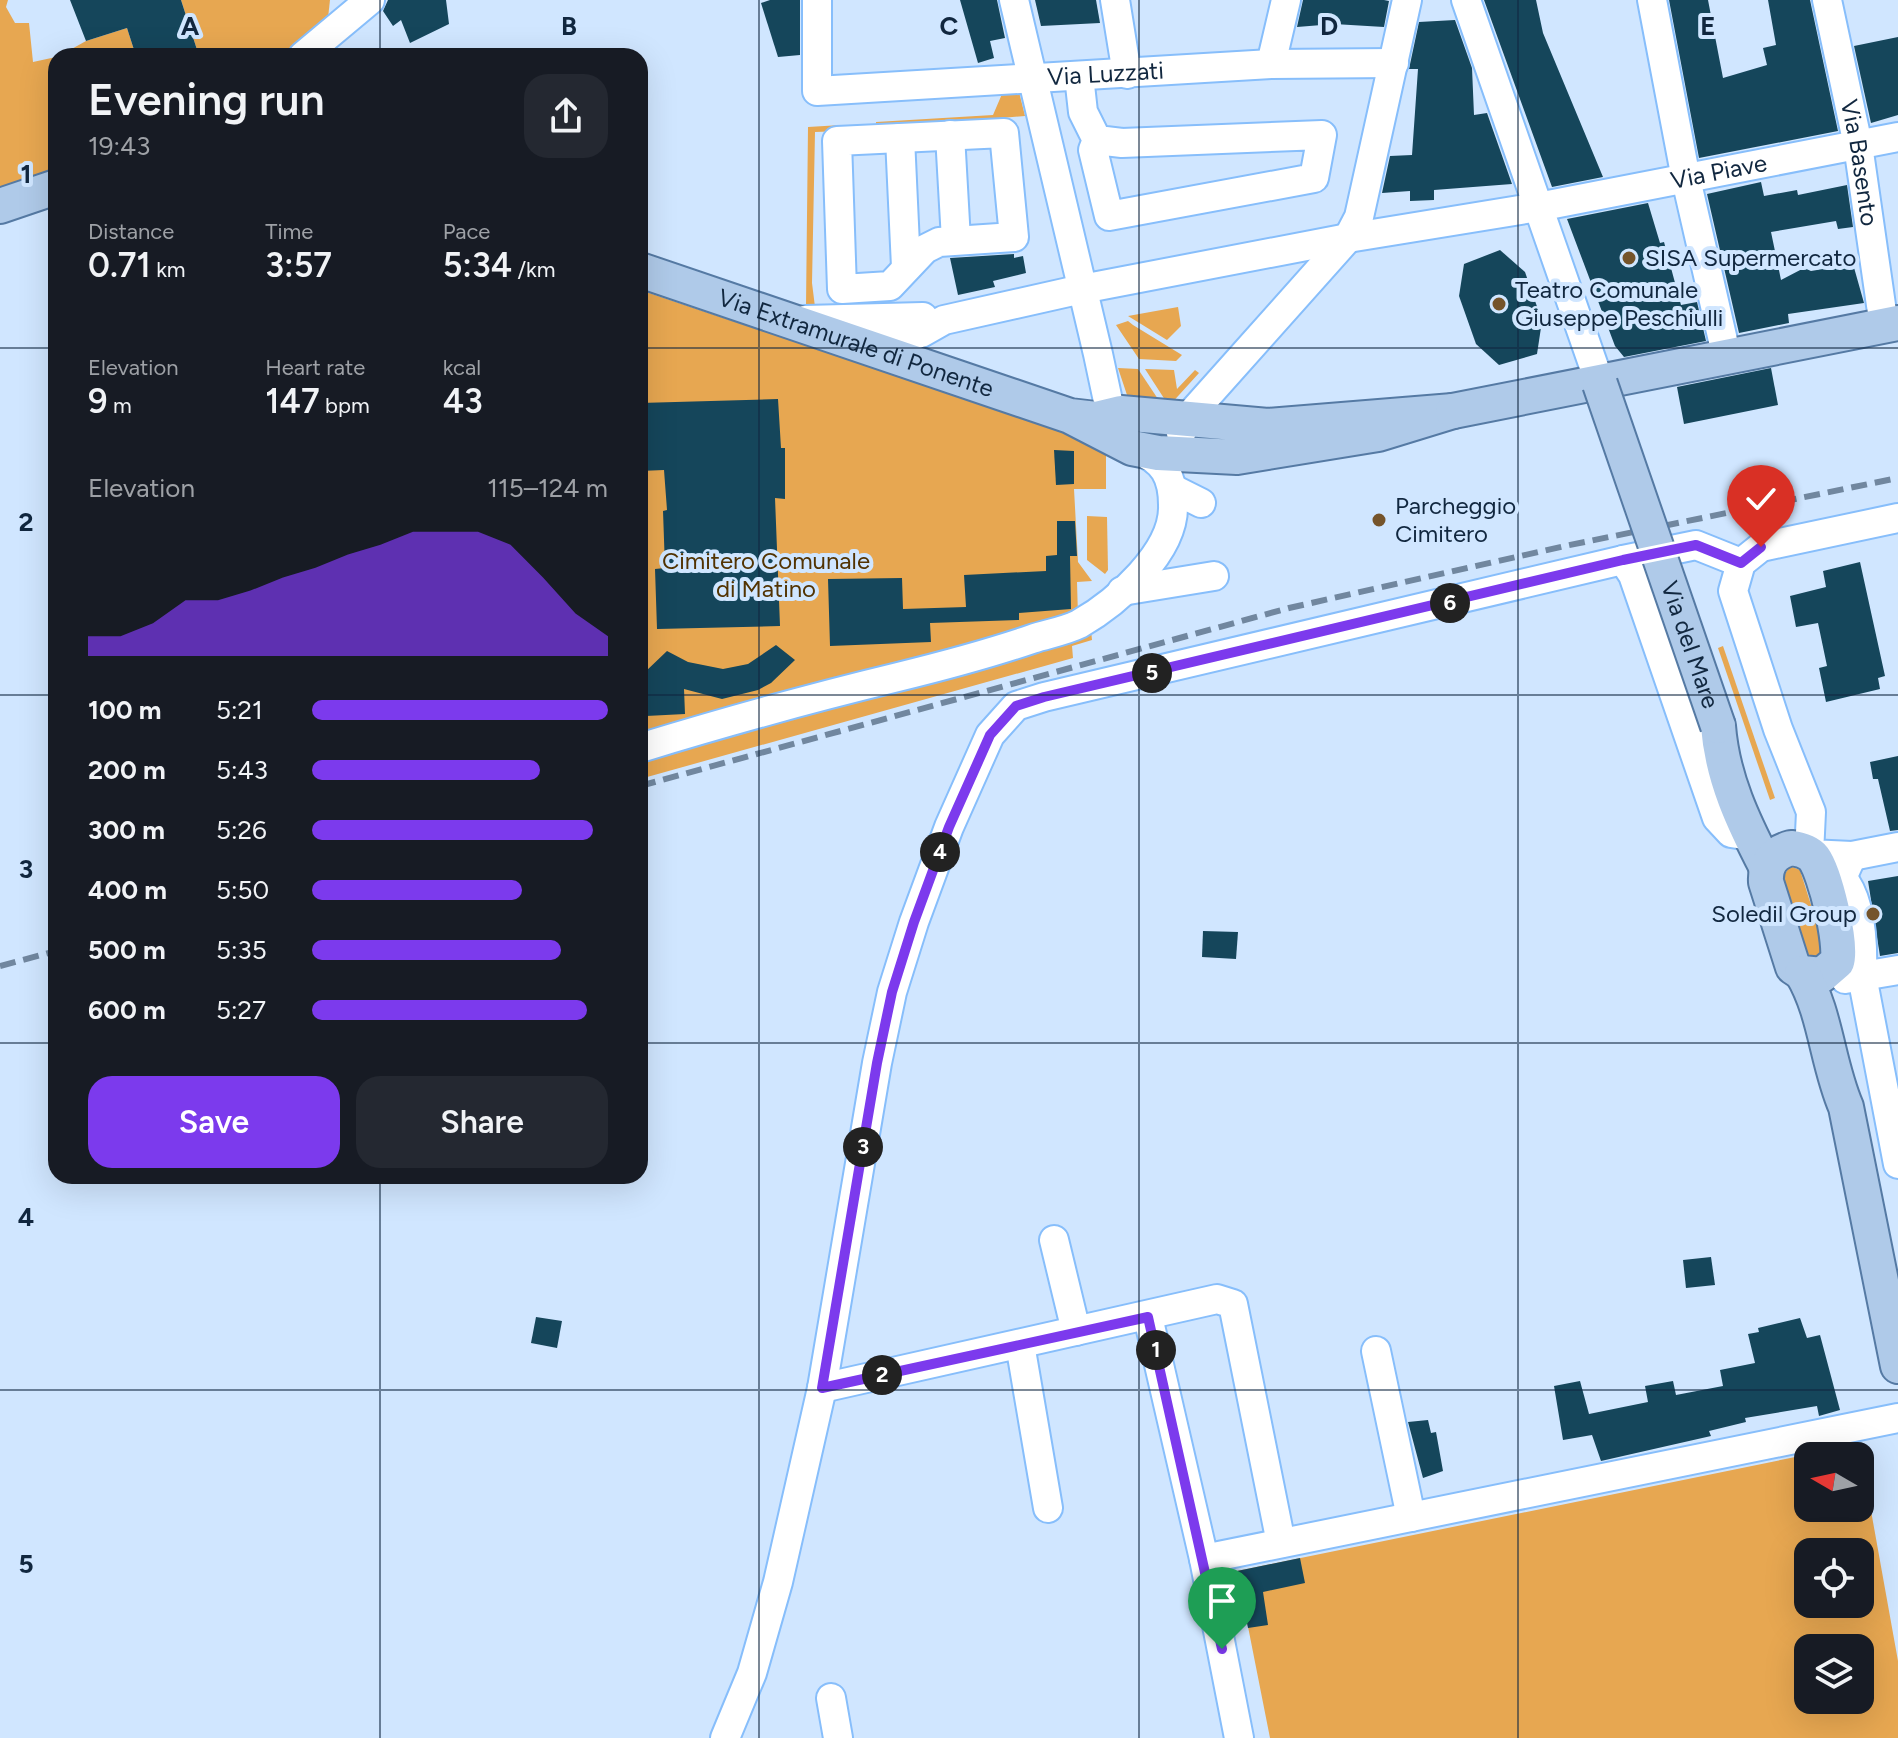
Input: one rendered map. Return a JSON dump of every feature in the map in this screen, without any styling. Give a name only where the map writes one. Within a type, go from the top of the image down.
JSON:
[{"type":"main road","points":[[0,206],[48,190]]},
{"type":"main road","name":"Via Extramurale di Ponente","points":[[648,273],[788,319],[861,335],[1116,432],[1168,468],[1378,434],[1453,411]]},
{"type":"main road","name":"Via Extramurale di Ponente","points":[[1116,432],[1188,420],[1268,426],[1453,411],[1891,325]]},
{"type":"main road","name":"Via del Mare","points":[[1600,384],[1718,726],[1721,761],[1750,836],[1789,857],[1816,861],[1840,874],[1841,952],[1832,975],[1849,1075],[1846,1107],[1898,1366]]},
{"type":"main road","name":"Via del Mare","points":[[1718,726],[1739,753],[1762,815],[1789,857]]},
{"type":"main road","name":"Via del Mare","points":[[1789,857],[1766,882],[1788,958],[1832,975]]},
{"type":"street","name":"Via Luzzati","points":[[817,0],[817,91],[1271,64],[1394,63]]},
{"type":"street","points":[[1014,0],[1116,432]]},
{"type":"street","points":[[1115,0],[1127,74]]},
{"type":"street","points":[[1271,64],[1286,0]]},
{"type":"street","points":[[648,745],[703,728],[955,663],[1078,624],[1122,591],[1165,544],[1174,510],[1168,468],[1188,420],[1348,238],[1359,217],[1407,0]]},
{"type":"street","points":[[1466,0],[1600,384]]},
{"type":"street","points":[[1652,0],[1686,179],[1727,358]]},
{"type":"street","name":"Via Basento","points":[[1827,0],[1858,145],[1891,325]]},
{"type":"street","points":[[311,48],[355,5]]},
{"type":"street","points":[[1079,76],[1083,112],[1097,140],[1093,150],[1109,216],[1314,178],[1322,135],[1122,143],[1097,140]]},
{"type":"street","points":[[1004,133],[1014,237],[956,240],[925,249],[890,286],[842,289],[837,141],[950,135],[1004,133]]},
{"type":"street","points":[[950,135],[956,240]]},
{"type":"street","name":"Via Piave","points":[[861,335],[921,333],[944,320],[1082,289],[1348,238],[1538,207],[1898,137]]},
{"type":"street","points":[[900,138],[906,267]]},
{"type":"street","points":[[1168,468],[1201,503]]},
{"type":"street","points":[[1789,857],[1811,812],[1778,729],[1733,591],[1741,563],[1761,547],[1898,518]]},
{"type":"street","points":[[725,1738],[752,1673],[778,1582],[822,1388],[892,992],[949,827],[990,735],[1003,717],[1016,706],[1044,697],[1623,560],[1696,545],[1741,563]]},
{"type":"street","points":[[1623,560],[1633,575],[1717,818],[1731,833],[1750,836]]},
{"type":"street","points":[[1122,591],[1214,576]]},
{"type":"street","points":[[1840,874],[1898,847]]},
{"type":"street","points":[[1898,970],[1832,975],[1898,1164]]},
{"type":"street","points":[[1054,1240],[1076,1331]]},
{"type":"street","points":[[822,1388],[1217,1299],[1233,1304],[1281,1543]]},
{"type":"street","points":[[1148,1317],[1204,1559],[1239,1738]]},
{"type":"street","points":[[1020,1344],[1048,1508]]},
{"type":"street","points":[[1376,1351],[1411,1517]]},
{"type":"street","points":[[1204,1559],[1898,1418]]},
{"type":"street","points":[[831,1698],[838,1738]]},
{"type":"green space","points":[[0,0],[8,0],[6,7],[15,23],[29,23],[33,62],[48,59],[48,179],[0,195]]},
{"type":"green space","points":[[181,0],[330,0],[328,18],[292,48],[196,48]]},
{"type":"green space","points":[[127,28],[133,48],[73,48]]},
{"type":"green space","points":[[1019,92],[1025,116],[876,129],[876,122],[993,115],[1002,94]]},
{"type":"green space","points":[[841,125],[842,131],[815,132],[812,283],[815,307],[806,306],[808,127]]},
{"type":"green space","name":"Cimitero Comunale di Matino","points":[[648,293],[1073,435],[1106,453],[1106,489],[1074,489],[1078,562],[1092,581],[1077,582],[1078,616],[648,737]]},
{"type":"green space","points":[[1178,307],[1181,326],[1167,340],[1128,316]]},
{"type":"green space","points":[[1128,321],[1182,355],[1176,361],[1139,359],[1116,325]]},
{"type":"green space","points":[[1118,368],[1138,369],[1162,405],[1129,401]]},
{"type":"green space","points":[[1145,369],[1174,370],[1177,389],[1195,370],[1199,373],[1169,406]]},
{"type":"green space","points":[[1087,516],[1107,517],[1108,570],[1105,574],[1087,560]]},
{"type":"green space","points":[[1091,630],[1092,640],[1072,646],[1073,658],[648,777],[648,757]]},
{"type":"green space","points":[[1723,646],[1775,798],[1770,800],[1718,648]]},
{"type":"green space","points":[[1790,866],[1800,870],[1824,946],[1819,956],[1810,956],[1806,951],[1783,877]]},
{"type":"green space","points":[[1794,1457],[1794,1522],[1873,1522],[1898,1661],[1898,1738],[1270,1738],[1237,1571]]},
{"type":"building","points":[[70,0],[181,0],[196,48],[133,48],[127,28],[86,41]]},
{"type":"building","points":[[388,0],[446,0],[449,24],[410,43],[401,20],[393,26],[383,11]]},
{"type":"building","points":[[800,0],[800,55],[778,57],[761,3]]},
{"type":"building","points":[[960,0],[997,0],[1005,38],[990,41],[994,58],[978,63]]},
{"type":"building","points":[[1035,0],[1096,0],[1100,23],[1041,26]]},
{"type":"building","points":[[1303,0],[1389,1],[1384,27],[1334,24],[1297,27]]},
{"type":"building","points":[[1484,0],[1536,0],[1543,33],[1603,177],[1552,187]]},
{"type":"building","points":[[1669,0],[1708,0],[1723,78],[1767,65],[1763,48],[1776,45],[1768,0],[1810,0],[1838,131],[1699,158]]},
{"type":"building","points":[[1455,20],[1472,68],[1474,115],[1487,113],[1512,184],[1434,190],[1434,200],[1410,201],[1410,191],[1382,193],[1390,156],[1412,155],[1418,69],[1409,69],[1419,22]]},
{"type":"building","points":[[1898,37],[1898,115],[1871,123],[1854,46]]},
{"type":"building","points":[[1761,182],[1764,196],[1797,190],[1798,195],[1847,185],[1853,227],[1838,229],[1836,221],[1771,232],[1781,280],[1804,268],[1811,271],[1853,264],[1864,303],[1788,314],[1789,323],[1739,333],[1707,194]]},
{"type":"building","name":"SISA Supermercato","points":[[1648,203],[1660,243],[1664,242],[1681,305],[1697,302],[1706,341],[1624,357],[1615,346],[1567,219]]},
{"type":"building","name":"Teatro Comunale Giuseppe Peschiulli","points":[[1500,250],[1525,272],[1542,321],[1537,354],[1499,365],[1476,344],[1459,296],[1464,264]]},
{"type":"building","points":[[1014,254],[1014,258],[1023,256],[1026,273],[993,281],[995,287],[958,295],[950,258]]},
{"type":"building","points":[[1771,368],[1778,405],[1684,424],[1677,387]]},
{"type":"building","points":[[778,399],[781,448],[785,448],[785,499],[775,498],[780,626],[657,629],[655,569],[665,568],[663,511],[667,510],[664,470],[648,471],[648,403]]},
{"type":"building","points":[[1054,450],[1074,451],[1074,484],[1056,485]]},
{"type":"building","points":[[1057,521],[1075,521],[1077,556],[1070,556],[1071,609],[1019,613],[1019,620],[930,623],[931,642],[830,646],[828,579],[902,578],[903,609],[966,607],[964,575],[1046,571],[1046,556],[1057,555]]},
{"type":"building","points":[[1860,562],[1885,676],[1878,678],[1880,689],[1826,702],[1819,668],[1827,666],[1818,623],[1796,627],[1790,596],[1826,587],[1823,571]]},
{"type":"building","points":[[776,645],[795,660],[771,683],[758,690],[722,699],[684,689],[685,714],[648,716],[648,669],[667,651],[688,662],[723,669],[748,664]]},
{"type":"building","points":[[1898,756],[1898,830],[1890,831],[1878,779],[1873,779],[1870,762]]},
{"type":"building","points":[[1898,876],[1898,953],[1880,956],[1868,881]]},
{"type":"building","points":[[1203,931],[1238,932],[1236,959],[1202,957]]},
{"type":"building","points":[[1711,1257],[1715,1285],[1686,1288],[1683,1260]]},
{"type":"building","points":[[536,1317],[562,1321],[557,1348],[531,1343]]},
{"type":"building","points":[[1800,1318],[1807,1338],[1820,1335],[1840,1410],[1819,1416],[1817,1406],[1745,1418],[1746,1422],[1709,1431],[1711,1436],[1601,1461],[1592,1435],[1563,1440],[1554,1386],[1580,1381],[1589,1414],[1648,1402],[1645,1386],[1673,1381],[1676,1395],[1723,1386],[1720,1370],[1755,1363],[1748,1334],[1759,1332],[1758,1328]]},
{"type":"building","points":[[1428,1420],[1431,1433],[1436,1432],[1443,1471],[1423,1478],[1408,1422]]},
{"type":"building","points":[[1300,1558],[1305,1583],[1263,1592],[1268,1625],[1248,1628],[1237,1571]]},
{"type":"railway","points":[[648,784],[1289,608],[1565,546],[1898,478]]},
{"type":"railway","points":[[0,966],[48,953]]},
{"type":"place","name":"SISA Supermercato","points":[[1629,258]]},
{"type":"place","name":"Teatro Comunale Giuseppe Peschiulli","points":[[1499,304]]},
{"type":"place","name":"Parcheggio Cimitero","points":[[1379,520]]},
{"type":"place","name":"Soledil Group","points":[[1873,914]]},
{"type":"route","points":[[1222,1649],[1148,1317],[822,1388],[877,1063],[892,992],[949,827],[990,735],[1016,706],[1044,697],[1273,646],[1623,560],[1696,545],[1741,563],[1761,547]]}]
